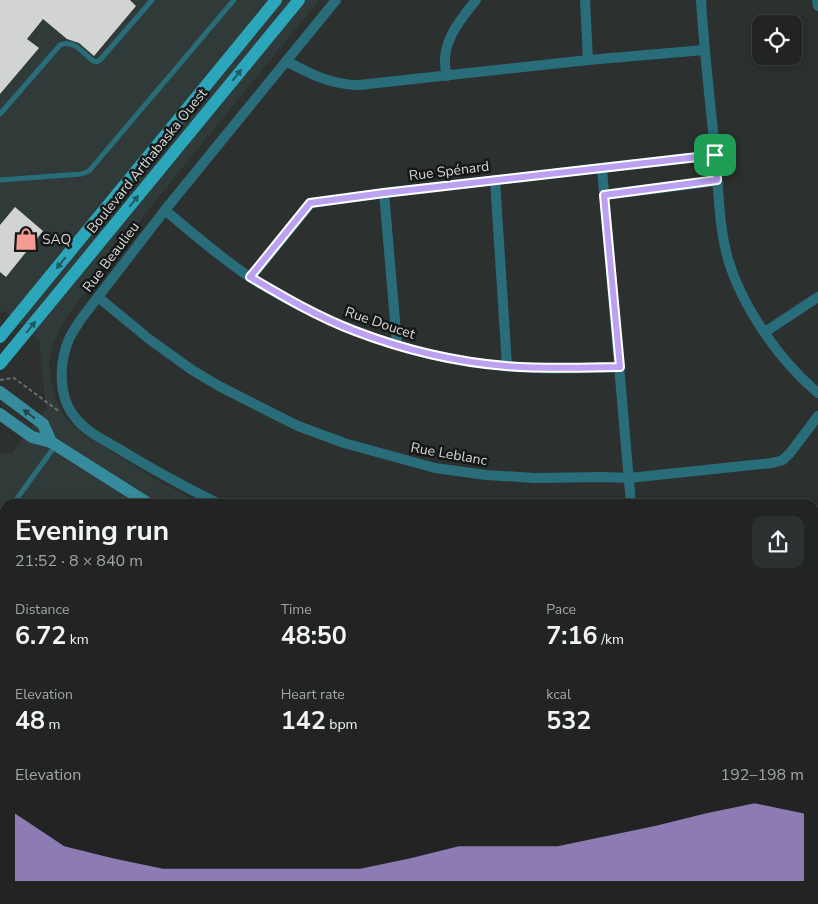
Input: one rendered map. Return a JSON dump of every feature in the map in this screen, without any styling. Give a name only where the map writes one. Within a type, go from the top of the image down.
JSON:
[{"type":"main road","name":"Boulevard Arthabaska Ouest","points":[[0,337],[276,0]]},
{"type":"main road","name":"Boulevard Arthabaska Ouest","points":[[0,364],[299,0]]},
{"type":"main road","points":[[0,392],[42,424],[53,444]]},
{"type":"main road","points":[[0,414],[32,437],[53,444],[141,499]]},
{"type":"street","name":"Rue Beaulieu","points":[[209,499],[178,484],[84,426],[74,416],[68,405],[62,377],[63,358],[69,338],[81,319],[165,210],[336,0]]},
{"type":"street","points":[[447,76],[445,55],[450,37],[458,21],[476,0]]},
{"type":"street","points":[[585,0],[588,60]]},
{"type":"street","points":[[701,0],[720,220],[728,259],[738,287],[765,332],[787,362],[818,393]]},
{"type":"street","points":[[816,0],[818,6]]},
{"type":"street","points":[[286,61],[315,76],[345,85],[359,85],[588,60],[704,50]]},
{"type":"street","name":"Rue Spénard","points":[[250,277],[310,203],[715,155]]},
{"type":"street","points":[[602,169],[631,499]]},
{"type":"street","points":[[495,180],[507,366]]},
{"type":"street","points":[[604,195],[717,180]]},
{"type":"street","points":[[384,193],[397,344]]},
{"type":"street","name":"Rue Doucet","points":[[165,210],[250,277],[302,307],[355,331],[397,344],[474,362],[507,366],[620,367]]},
{"type":"street","points":[[765,332],[818,297]]},
{"type":"street","name":"Rue Leblanc","points":[[98,298],[149,339],[192,370],[219,386],[298,426],[344,443],[435,468],[486,475],[535,478],[630,478],[772,463],[783,460],[818,416]]},
{"type":"lane","points":[[0,114],[60,45],[66,42],[71,43],[96,62],[100,60],[152,0]]},
{"type":"lane","points":[[0,180],[81,174],[89,171],[234,0]]},
{"type":"lane","points":[[16,499],[53,444]]},
{"type":"path","points":[[0,380],[14,378],[66,417]]},
{"type":"shaded area","points":[[0,0],[319,0],[153,204],[68,315],[53,343],[49,363],[52,384],[55,399],[65,417],[80,432],[160,482],[193,499],[0,499],[0,454],[12,453],[46,408],[39,341],[3,310],[0,313]]},
{"type":"building","points":[[0,0],[130,0],[136,6],[94,56],[79,43],[67,39],[43,19],[27,39],[39,48],[0,94]]},
{"type":"building","points":[[15,207],[43,231],[6,277],[0,272],[0,225]]},
{"type":"place","name":"SAQ","points":[[26,239]]},
{"type":"route","points":[[715,155],[717,180],[604,195],[620,367],[507,366],[474,362],[416,350],[355,331],[302,307],[250,277],[310,203],[715,155]]}]
